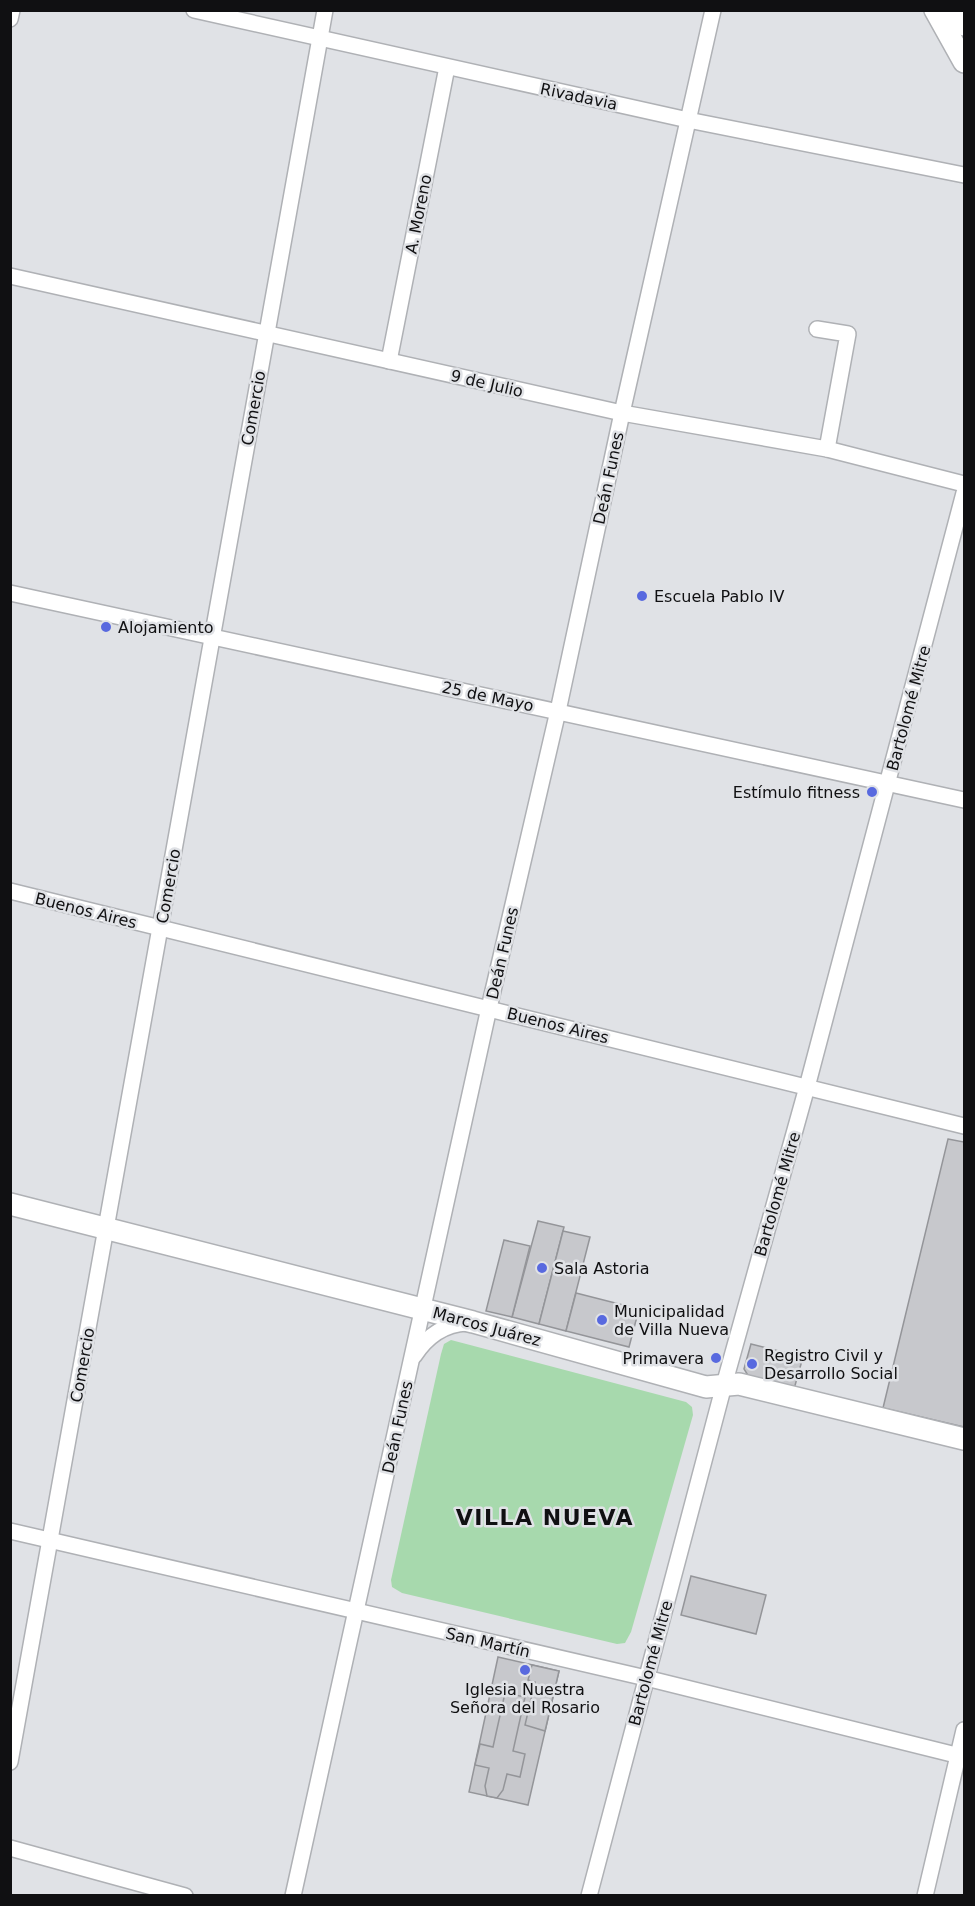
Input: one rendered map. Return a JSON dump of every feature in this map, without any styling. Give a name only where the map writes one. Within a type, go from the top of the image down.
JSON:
[{"type":"main road","points":[[935,10],[964,62]]},
{"type":"main road","points":[[957,10],[964,25]]},
{"type":"main road","name":"Marcos Juárez","points":[[10,1204],[473,1322],[706,1387],[739,1384],[964,1439]]},
{"type":"street","points":[[10,19],[12,10]]},
{"type":"street","name":"Rivadavia","points":[[194,10],[688,120],[964,175]]},
{"type":"street","name":"Comercio","points":[[10,1762],[325,10]]},
{"type":"street","name":"Deán Funes","points":[[293,1896],[713,10]]},
{"type":"street","name":"A. Moreno","points":[[389,361],[447,67]]},
{"type":"street","name":"9 de Julio","points":[[10,276],[622,413],[827,449],[964,484]]},
{"type":"street","points":[[817,329],[848,334],[827,449]]},
{"type":"street","name":"Bartolomé Mitre","points":[[589,1896],[964,493]]},
{"type":"street","name":"25 de Mayo","points":[[10,593],[964,800]]},
{"type":"street","name":"Buenos Aires","points":[[10,891],[964,1126]]},
{"type":"street","points":[[412,1361],[426,1341],[441,1329],[460,1323],[473,1322]]},
{"type":"street","name":"San Martín","points":[[10,1530],[646,1678],[961,1756]]},
{"type":"street","points":[[925,1896],[961,1756],[964,1731]]},
{"type":"street","points":[[10,1848],[185,1896]]},
{"type":"green space","points":[[451,1340],[686,1402],[692,1407],[693,1415],[631,1632],[625,1643],[617,1644],[402,1593],[392,1587],[391,1580],[441,1354],[444,1344]]},
{"type":"building","points":[[948,1139],[964,1142],[964,1427],[883,1408]]},
{"type":"building","points":[[538,1221],[564,1227],[539,1324],[512,1317]]},
{"type":"building","points":[[563,1231],[590,1237],[566,1331],[539,1324]]},
{"type":"building","points":[[504,1240],[530,1246],[512,1317],[486,1311]]},
{"type":"building","name":"Municipalidad de Villa Nueva","points":[[576,1293],[639,1309],[629,1347],[566,1331]]},
{"type":"building","points":[[751,1344],[803,1357],[794,1389],[749,1377],[744,1369]]},
{"type":"building","points":[[691,1576],[766,1595],[756,1634],[681,1615]]},
{"type":"building","points":[[498,1657],[559,1671],[528,1805],[469,1792]]},
{"type":"building","points":[[532,1665],[559,1671],[545,1731],[525,1725],[535,1682],[528,1680]]},
{"type":"building","name":"Iglesia Nuestra Señora del Rosario","points":[[505,1693],[525,1697],[513,1751],[525,1754],[520,1777],[507,1774],[503,1790],[497,1798],[487,1796],[485,1786],[489,1768],[475,1765],[480,1744],[493,1747]]},
{"type":"place","name":"Escuela Pablo IV","points":[[642,596]]},
{"type":"place","name":"Alojamiento","points":[[106,627]]},
{"type":"place","name":"Estímulo fitness","points":[[872,792]]},
{"type":"place","name":"Sala Astoria","points":[[542,1268]]},
{"type":"place","name":"Municipalidad de Villa Nueva","points":[[602,1320]]},
{"type":"place","name":"Primavera","points":[[716,1358]]},
{"type":"place","name":"Registro Civil y Desarrollo Social","points":[[752,1364]]},
{"type":"place","name":"Iglesia Nuestra Señora del Rosario","points":[[525,1670]]},
{"type":"district","name":"VILLA NUEVA","points":[[545,1517]]}]
